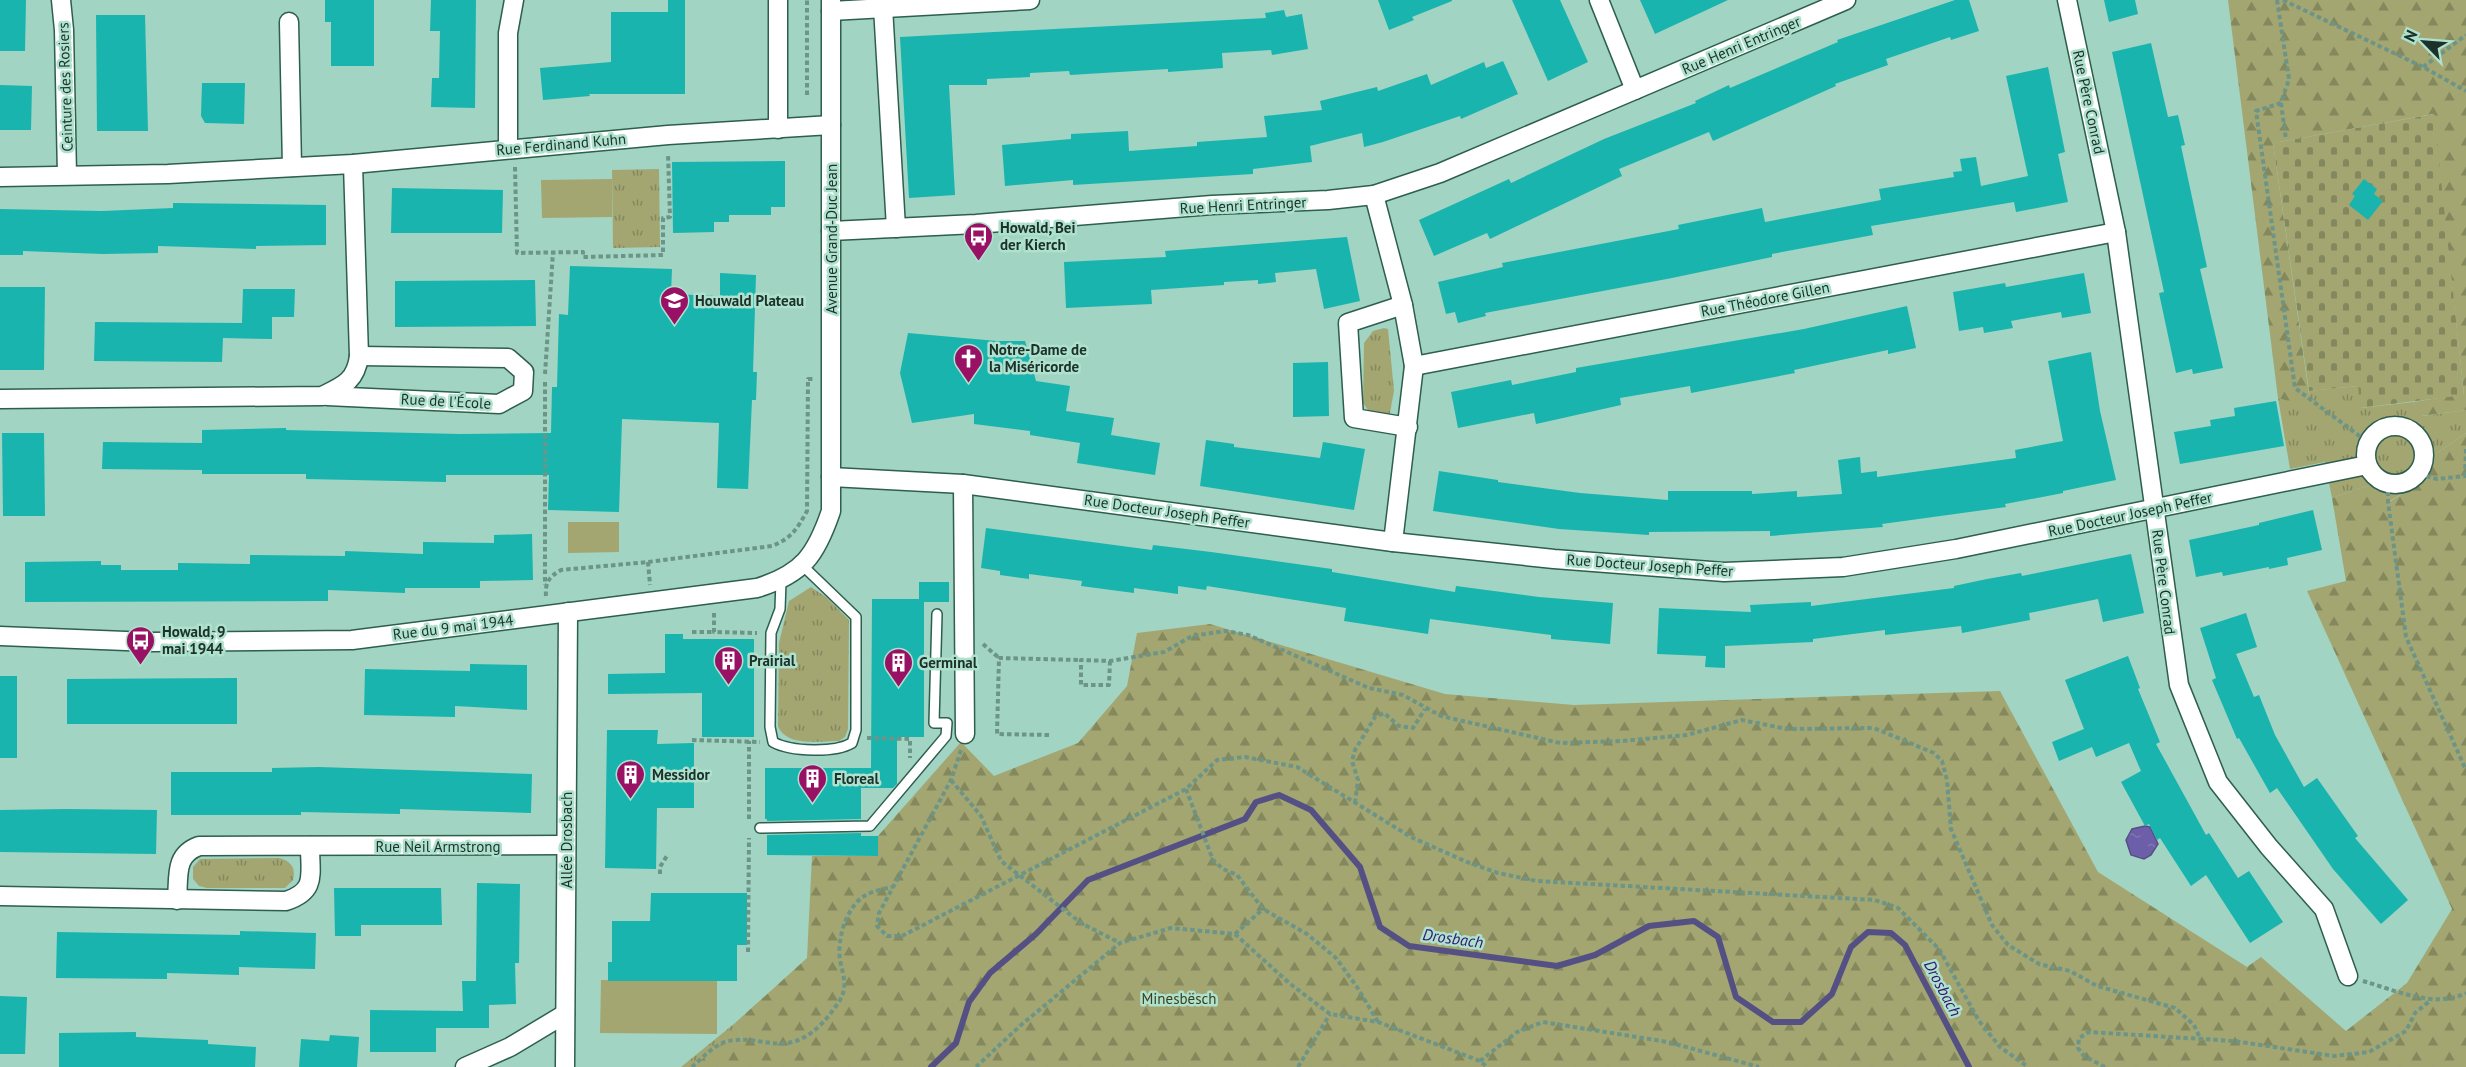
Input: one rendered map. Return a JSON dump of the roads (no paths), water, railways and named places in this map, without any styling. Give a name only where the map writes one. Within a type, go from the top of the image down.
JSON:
[{"type":"street","name":"Ceinture des Rosiers","points":[[61,0],[64,30],[67,175]]},
{"type":"street","points":[[508,149],[508,33],[514,0]]},
{"type":"street","points":[[778,0],[778,129]]},
{"type":"street","points":[[831,5],[883,7],[1030,0]]},
{"type":"street","points":[[1599,0],[1635,90]]},
{"type":"street","name":"Rue Henri Entringer","points":[[831,231],[1212,205],[1328,201],[1374,195],[1440,173],[1846,0]]},
{"type":"street","name":"Rue Père Conrad","points":[[2067,0],[2116,232],[2177,674],[2193,722],[2218,782],[2269,847],[2324,909],[2348,976]]},
{"type":"street","name":"Avenue Grand-Duc Jean","points":[[831,5],[831,477]]},
{"type":"street","points":[[883,7],[896,228]]},
{"type":"street","points":[[289,22],[292,167]]},
{"type":"street","name":"Rue Ferdinand Kuhn","points":[[0,177],[168,174],[353,164],[668,135],[831,125]]},
{"type":"street","name":"Rue de l'École","points":[[322,396],[346,385],[358,366],[353,164]]},
{"type":"street","points":[[1374,195],[1403,305],[1414,366],[1394,542]]},
{"type":"street","name":"Rue Théodore Gillen","points":[[1414,366],[2116,232]]},
{"type":"street","points":[[1403,305],[1348,323],[1354,418],[1408,427]]},
{"type":"street","name":"Rue de l'École","points":[[0,399],[322,396],[499,404],[523,391],[524,372],[508,358],[359,356]]},
{"type":"street","points":[[2403,427],[2412,431],[2424,446],[2425,456],[2419,474],[2405,483],[2388,484],[2379,480],[2367,465],[2366,450],[2369,443],[2373,436],[2386,428],[2403,427]]},
{"type":"street","name":"Rue Docteur Joseph Peffer","points":[[831,477],[963,484],[1394,542],[1554,559],[1736,572],[1843,567],[1956,549],[2367,465]]},
{"type":"street","name":"Rue du 9 mai 1944","points":[[0,636],[151,642],[352,640],[757,588],[781,581],[802,565],[821,541],[831,511],[831,477]]},
{"type":"street","points":[[963,484],[965,734]]},
{"type":"street","name":"Allée Drosbach","points":[[565,1067],[568,612]]},
{"type":"street","name":"Rue Neil Armstrong","points":[[177,900],[181,857],[188,850],[199,846],[566,845]]},
{"type":"street","points":[[0,896],[286,901],[301,896],[309,885],[310,846]]},
{"type":"street","points":[[465,1067],[510,1047],[565,1014]]},
{"type":"lane","points":[[781,581],[780,609],[771,633],[770,727],[773,742],[785,748],[842,749],[852,743],[856,730],[856,616],[802,565]]},
{"type":"lane","points":[[760,828],[870,826],[946,736],[947,723],[934,723],[937,614]]},
{"type":"lane","points":[[946,736],[965,734]]},
{"type":"water","points":[[2150,827],[2158,844],[2151,855],[2144,859],[2131,855],[2126,840],[2132,829]]},
{"type":"waterway","name":"Drosbach","points":[[931,1067],[956,1043],[969,1002],[990,973],[1036,934],[1088,880],[1245,819],[1256,802],[1279,795],[1311,810],[1360,867],[1380,927],[1409,946],[1557,966],[1595,955],[1649,926],[1694,921],[1718,937],[1736,997],[1773,1022],[1801,1022],[1832,994],[1851,947],[1868,932],[1891,933],[1905,945],[1969,1067]]},
{"type":"place","name":"Howald, Bei der Kierch","points":[[979,262]]},
{"type":"place","name":"Houwald Plateau","points":[[674,326]]},
{"type":"place","name":"Notre-Dame de la Miséricorde","points":[[968,384]]},
{"type":"place","name":"Howald, 9 mai 1944","points":[[141,666]]},
{"type":"place","name":"Prairial","points":[[728,686]]},
{"type":"place","name":"Germinal","points":[[898,688]]},
{"type":"place","name":"Messidor","points":[[631,800]]},
{"type":"place","name":"Floreal","points":[[813,804]]},
{"type":"park label","name":"Minesbësch","points":[[1179,998]]}]
